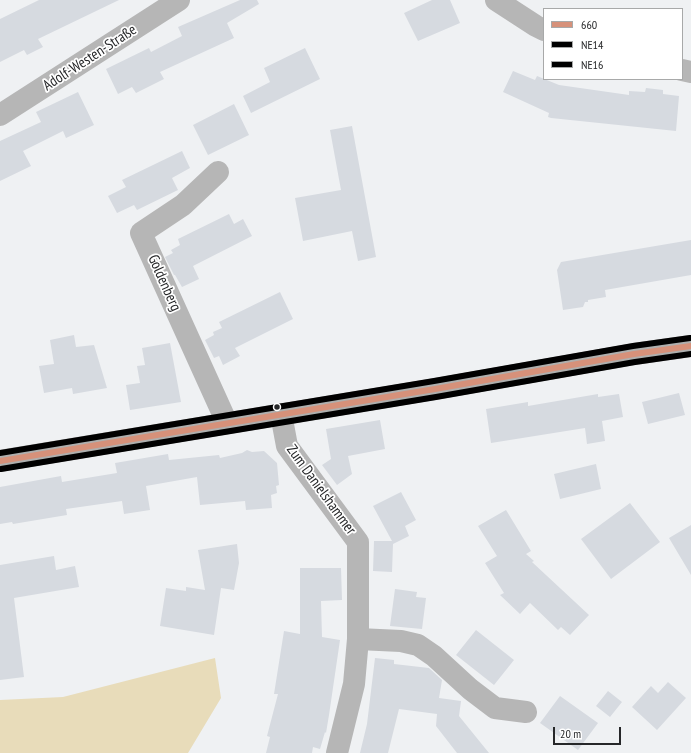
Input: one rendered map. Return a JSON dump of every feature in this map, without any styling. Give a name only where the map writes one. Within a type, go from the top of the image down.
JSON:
[{"type":"main road","points":[[0,461],[634,354],[691,346]]},
{"type":"street","name":"Adolf-Westen-Straße","points":[[0,115],[179,0]]},
{"type":"street","points":[[496,0],[543,30]]},
{"type":"street","name":"Goldenberg","points":[[218,172],[183,205],[141,233],[227,423]]},
{"type":"street","name":"Zum Danielshammer","points":[[281,414],[287,446],[358,542],[358,639],[354,684],[337,753]]},
{"type":"street","points":[[358,639],[401,641],[418,645],[434,656],[470,689],[495,708],[526,712]]},
{"type":"shaded area","points":[[215,658],[221,698],[188,753],[0,753],[0,700],[63,697]]},
{"type":"building","points":[[39,0],[119,0],[38,39],[43,47],[27,55],[24,50],[0,62],[0,19]]},
{"type":"building","points":[[240,0],[257,0],[259,4],[227,23],[234,38],[160,72],[164,79],[136,93],[132,87],[118,94],[106,69],[149,48],[151,52],[182,36],[178,27]]},
{"type":"building","points":[[432,0],[450,0],[460,23],[418,41],[404,13]]},
{"type":"building","points":[[305,48],[320,79],[251,113],[243,96],[270,82],[264,68]]},
{"type":"building","points":[[513,71],[535,80],[537,76],[543,78],[543,80],[559,85],[629,95],[629,91],[645,92],[646,88],[663,90],[663,94],[679,96],[676,131],[551,118],[548,117],[549,113],[503,92]]},
{"type":"building","points":[[78,92],[94,125],[66,138],[63,131],[23,151],[31,166],[0,181],[0,141],[41,122],[36,112]]},
{"type":"building","points":[[234,104],[249,135],[208,155],[193,125]]},
{"type":"building","points":[[352,126],[376,257],[358,261],[352,231],[303,241],[295,198],[341,190],[330,130]]},
{"type":"building","points":[[182,151],[190,168],[172,178],[178,190],[137,210],[134,205],[117,213],[108,196],[126,187],[122,180]]},
{"type":"building","points":[[229,214],[234,224],[243,219],[252,236],[193,266],[199,279],[182,287],[165,257],[173,253],[171,250],[180,245],[178,239]]},
{"type":"building","points":[[691,240],[691,275],[605,290],[606,297],[588,300],[588,302],[585,302],[583,307],[563,310],[557,270],[561,262]]},
{"type":"building","points":[[280,292],[293,319],[235,348],[240,356],[223,365],[219,356],[214,358],[205,340],[214,335],[213,332],[222,328],[219,322]]},
{"type":"building","points":[[74,335],[76,347],[94,345],[107,388],[73,394],[72,388],[44,393],[39,366],[54,364],[50,340]]},
{"type":"building","points":[[170,343],[181,402],[130,410],[126,385],[140,383],[137,366],[145,365],[142,348]]},
{"type":"building","points":[[679,393],[685,415],[648,424],[642,402]]},
{"type":"building","points":[[598,394],[598,397],[619,394],[623,417],[602,421],[605,441],[587,444],[585,428],[491,443],[486,409],[528,402],[528,406]]},
{"type":"building","points":[[380,420],[385,449],[348,456],[352,474],[337,485],[322,465],[331,459],[326,429]]},
{"type":"building","points":[[247,450],[252,452],[264,451],[277,463],[279,485],[276,486],[277,493],[271,495],[272,508],[246,510],[245,501],[200,505],[197,477],[146,486],[150,510],[124,514],[122,501],[66,509],[67,515],[13,524],[12,522],[0,524],[0,487],[61,476],[62,482],[117,473],[115,463],[168,454],[169,460],[219,455],[220,458],[242,453]]},
{"type":"building","points":[[596,464],[601,489],[560,499],[554,474]]},
{"type":"building","points":[[401,492],[416,520],[405,526],[409,536],[393,544],[392,572],[373,571],[374,541],[392,541],[373,506]]},
{"type":"building","points":[[630,503],[660,542],[611,579],[581,539]]},
{"type":"building","points":[[506,510],[531,551],[526,554],[534,561],[532,562],[589,615],[570,635],[561,627],[558,630],[530,603],[520,614],[500,595],[504,593],[485,563],[497,556],[478,526]]},
{"type":"building","points":[[691,525],[691,575],[669,538]]},
{"type":"building","points":[[237,544],[239,563],[234,590],[221,588],[214,635],[160,626],[166,588],[186,591],[186,587],[205,590],[198,550]]},
{"type":"building","points":[[54,556],[56,570],[75,566],[79,587],[14,598],[24,677],[0,680],[0,565]]},
{"type":"building","points":[[300,568],[341,568],[342,600],[321,601],[322,637],[340,640],[326,733],[325,732],[320,749],[313,747],[312,753],[266,753],[270,737],[267,736],[278,694],[274,694],[284,631],[300,634]]},
{"type":"building","points":[[395,589],[417,592],[416,597],[426,598],[422,629],[390,626]]},
{"type":"building","points":[[476,630],[514,660],[494,685],[456,655]]},
{"type":"building","points":[[375,658],[394,660],[394,664],[429,668],[442,680],[439,698],[461,701],[459,716],[489,753],[457,753],[436,726],[437,714],[399,709],[388,753],[360,753],[367,724]]},
{"type":"building","points":[[668,682],[686,698],[657,730],[632,707],[651,686],[658,693]]},
{"type":"building","points":[[608,691],[622,702],[610,717],[596,706]]},
{"type":"building","points":[[560,696],[598,723],[578,750],[540,723]]},
{"type":"transit line","name":"NE16","points":[[0,453],[434,381],[633,346],[690,338]]},
{"type":"transit line","name":"660","points":[[0,461],[435,389],[634,354],[691,346]]},
{"type":"transit line","name":"NE14","points":[[1,469],[436,397],[635,362],[691,354]]}]
